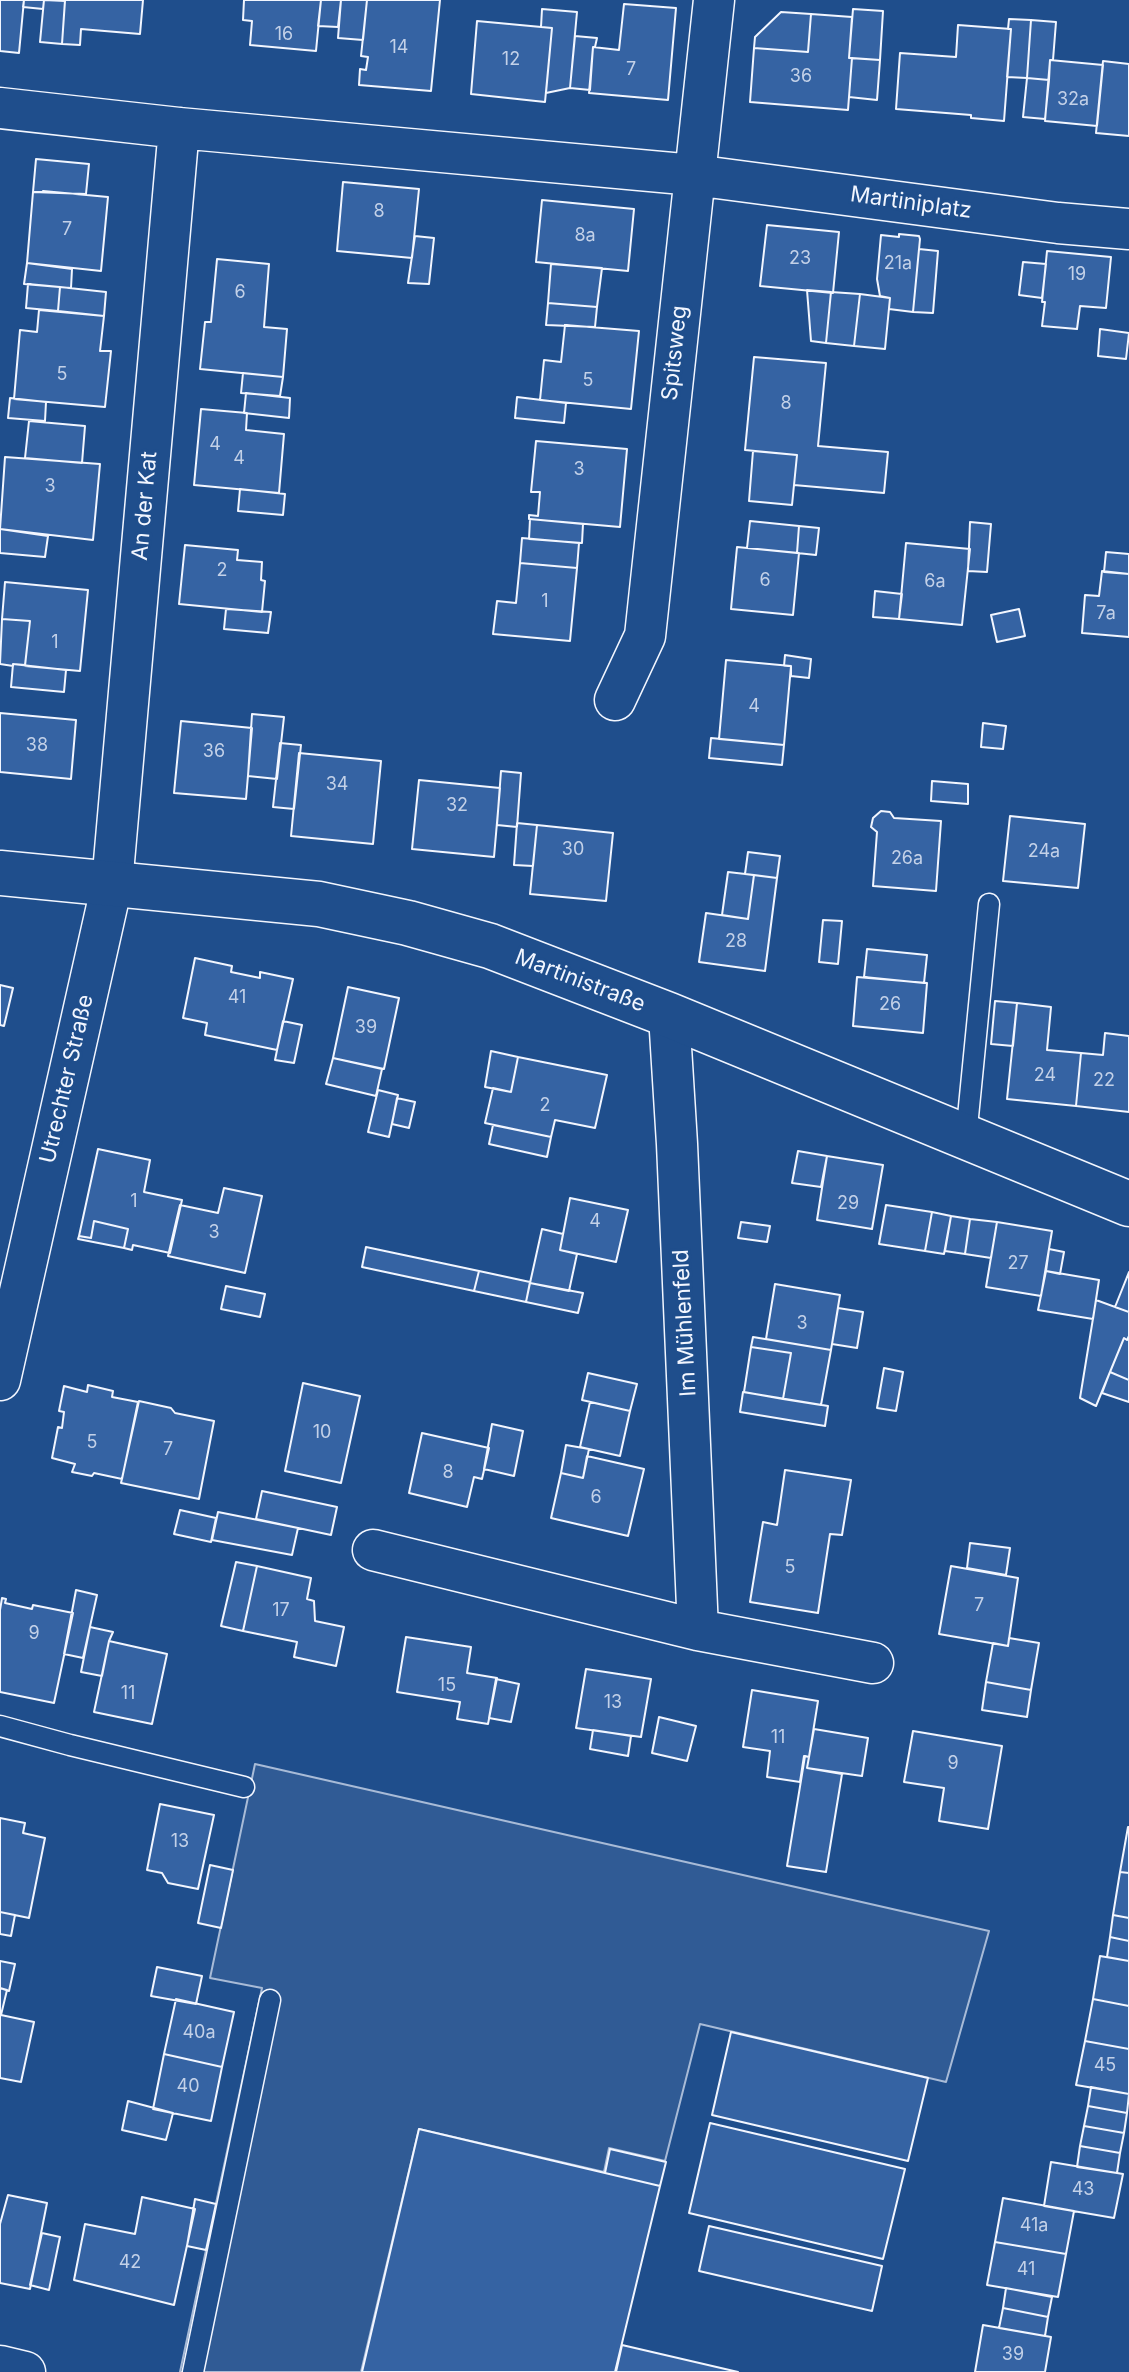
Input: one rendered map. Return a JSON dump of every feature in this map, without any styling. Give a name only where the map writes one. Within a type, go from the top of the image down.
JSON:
[{"type":"street","name":"Spitsweg","points":[[615,700],[645,636],[714,0]]},
{"type":"street","points":[[0,108],[179,128],[694,175]]},
{"type":"street","name":"An der Kat","points":[[112,884],[179,128]]},
{"type":"street","name":"Martiniplatz","points":[[694,175],[1058,223],[1129,229]]},
{"type":"street","name":"Martinistraße","points":[[0,873],[319,904],[408,923],[490,946],[669,1015],[1129,1204]]},
{"type":"street","name":"Utrechter Straße","points":[[0,1380],[12,1272],[112,884]]},
{"type":"street","name":"Im Mühlenfeld","points":[[669,1015],[698,1630]]},
{"type":"street","points":[[373,1550],[698,1630],[873,1663]]},
{"type":"street","points":[[0,2366],[25,2372]]},
{"type":"lane","points":[[966,1137],[989,904]]},
{"type":"lane","points":[[0,1726],[244,1787]]},
{"type":"lane","points":[[193,2372],[270,2000]]},
{"type":"shaded area","points":[[255,1764],[989,1931],[946,2082],[700,2024],[665,2161],[609,2148],[604,2172],[419,2129],[361,2372],[180,2372],[262,1988],[210,1978]]},
{"type":"building","points":[[0,0],[24,0],[19,53],[0,51]]},
{"type":"building","points":[[24,0],[44,0],[43,9],[23,7]]},
{"type":"building","points":[[44,0],[65,1],[62,44],[40,42]]},
{"type":"building","points":[[65,0],[143,0],[140,34],[81,29],[80,45],[62,44]]},
{"type":"building","points":[[244,0],[321,0],[316,51],[250,45],[252,21],[243,20]]},
{"type":"building","points":[[321,0],[341,0],[338,27],[318,26]]},
{"type":"building","points":[[341,0],[367,0],[363,40],[338,38]]},
{"type":"building","points":[[367,0],[440,0],[431,91],[359,85],[360,69],[366,70],[368,57],[361,56]]},
{"type":"building","points":[[624,4],[676,8],[668,100],[589,93],[593,47],[619,50]]},
{"type":"building","points":[[542,9],[577,12],[570,88],[546,93],[552,28],[541,27]]},
{"type":"building","points":[[853,9],[883,11],[880,60],[849,58]]},
{"type":"building","points":[[781,12],[811,14],[808,52],[754,48],[755,37]]},
{"type":"building","points":[[811,14],[852,17],[848,110],[750,102],[754,48],[808,52]]},
{"type":"building","points":[[1009,19],[1031,20],[1027,78],[1007,77]]},
{"type":"building","points":[[1031,20],[1056,22],[1049,80],[1027,78]]},
{"type":"building","points":[[477,21],[552,28],[545,102],[471,94]]},
{"type":"building","points":[[958,25],[1011,29],[1004,121],[896,109],[900,53],[956,57]]},
{"type":"building","points":[[575,36],[597,38],[593,47],[590,90],[570,88]]},
{"type":"building","points":[[852,58],[880,60],[877,100],[849,97]]},
{"type":"building","points":[[1050,60],[1103,65],[1097,126],[1045,121]]},
{"type":"building","points":[[1103,61],[1129,64],[1129,136],[1096,133]]},
{"type":"building","points":[[1027,78],[1049,80],[1045,119],[1023,117]]},
{"type":"building","points":[[36,159],[89,164],[86,194],[33,192]]},
{"type":"building","points":[[343,182],[419,189],[412,258],[337,251]]},
{"type":"building","points":[[33,192],[108,197],[101,271],[27,263]]},
{"type":"building","points":[[542,200],[634,209],[628,271],[536,262]]},
{"type":"building","points":[[767,225],[839,232],[833,293],[760,286]]},
{"type":"building","points":[[899,234],[919,236],[920,239],[913,312],[889,309],[890,298],[880,296],[877,279],[881,235],[899,237]]},
{"type":"building","points":[[415,236],[434,238],[429,284],[408,283]]},
{"type":"building","points":[[919,249],[938,251],[933,313],[913,312]]},
{"type":"building","points":[[1047,251],[1111,257],[1106,308],[1080,306],[1077,329],[1042,326]]},
{"type":"building","points":[[217,259],[269,264],[264,327],[287,329],[283,377],[200,369],[205,322],[211,322]]},
{"type":"building","points":[[1023,262],[1046,264],[1042,298],[1019,295]]},
{"type":"building","points":[[27,263],[72,269],[71,288],[24,284]]},
{"type":"building","points":[[551,264],[602,268],[597,307],[548,303]]},
{"type":"building","points":[[28,284],[60,287],[58,311],[26,308]]},
{"type":"building","points":[[60,287],[106,292],[104,316],[58,311]]},
{"type":"building","points":[[807,290],[831,292],[826,343],[811,341]]},
{"type":"building","points":[[831,292],[860,294],[854,346],[826,343]]},
{"type":"building","points":[[860,294],[890,298],[885,349],[854,346]]},
{"type":"building","points":[[548,303],[597,307],[595,327],[546,325]]},
{"type":"building","points":[[39,310],[104,316],[100,351],[111,351],[105,407],[14,399],[20,330],[37,332]]},
{"type":"building","points":[[565,325],[639,331],[631,409],[540,400],[544,360],[561,362]]},
{"type":"building","points":[[1100,329],[1129,333],[1126,359],[1098,356]]},
{"type":"building","points":[[754,357],[826,363],[818,446],[888,452],[884,493],[794,485],[797,455],[745,450]]},
{"type":"building","points":[[243,373],[283,377],[280,396],[241,393]]},
{"type":"building","points":[[246,393],[290,398],[289,418],[244,413]]},
{"type":"building","points":[[517,397],[566,403],[564,423],[515,418]]},
{"type":"building","points":[[10,398],[46,402],[45,421],[8,418]]},
{"type":"building","points":[[201,409],[247,413],[246,430],[284,434],[279,493],[194,485]]},
{"type":"building","points":[[29,421],[85,426],[82,463],[25,458]]},
{"type":"building","points":[[536,441],[627,449],[620,527],[529,519],[529,515],[538,516],[540,492],[531,492]]},
{"type":"building","points":[[753,451],[797,455],[792,505],[749,501]]},
{"type":"building","points":[[5,457],[100,464],[93,540],[0,529]]},
{"type":"building","points":[[240,489],[285,494],[283,515],[238,511]]},
{"type":"building","points":[[530,519],[583,524],[582,543],[529,539]]},
{"type":"building","points":[[750,521],[799,526],[797,553],[747,548]]},
{"type":"building","points":[[970,522],[991,524],[987,572],[968,571]]},
{"type":"building","points":[[799,526],[819,528],[816,555],[797,553]]},
{"type":"building","points":[[0,529],[48,536],[45,557],[0,553]]},
{"type":"building","points":[[522,538],[579,543],[577,568],[520,563]]},
{"type":"building","points":[[906,543],[970,549],[962,625],[899,619]]},
{"type":"building","points":[[185,545],[238,550],[237,560],[262,562],[261,580],[265,581],[262,612],[179,604]]},
{"type":"building","points":[[737,547],[799,553],[793,615],[731,609]]},
{"type":"building","points":[[1106,552],[1129,554],[1129,574],[1104,572]]},
{"type":"building","points":[[520,563],[577,568],[570,641],[493,634],[497,601],[516,603]]},
{"type":"building","points":[[1102,571],[1129,574],[1129,637],[1082,633],[1085,595],[1099,596]]},
{"type":"building","points":[[5,582],[88,590],[80,671],[25,666],[30,621],[2,619]]},
{"type":"building","points":[[875,591],[902,594],[899,619],[873,617]]},
{"type":"building","points":[[226,609],[271,612],[268,633],[224,629]]},
{"type":"building","points":[[1019,609],[1025,636],[997,642],[991,615]]},
{"type":"building","points":[[2,619],[30,621],[25,665],[0,664]]},
{"type":"building","points":[[785,655],[811,659],[809,678],[791,676],[791,666],[784,666]]},
{"type":"building","points":[[726,660],[791,666],[784,745],[719,739]]},
{"type":"building","points":[[13,664],[66,670],[64,692],[11,687]]},
{"type":"building","points":[[0,713],[76,720],[71,779],[0,772]]},
{"type":"building","points":[[252,714],[284,717],[277,779],[248,776]]},
{"type":"building","points":[[181,721],[252,728],[246,799],[174,793]]},
{"type":"building","points":[[983,723],[1006,726],[1003,749],[981,747]]},
{"type":"building","points":[[711,738],[784,745],[782,765],[709,758]]},
{"type":"building","points":[[280,743],[301,745],[294,809],[273,807]]},
{"type":"building","points":[[299,753],[381,761],[373,844],[291,836]]},
{"type":"building","points":[[501,771],[521,773],[517,827],[497,825]]},
{"type":"building","points":[[419,780],[500,788],[494,857],[412,849]]},
{"type":"building","points":[[932,781],[968,784],[968,804],[931,801]]},
{"type":"building","points":[[881,811],[890,812],[894,818],[941,821],[936,891],[873,886],[877,832],[871,827],[873,818]]},
{"type":"building","points":[[1010,816],[1085,824],[1078,888],[1003,881]]},
{"type":"building","points":[[517,823],[537,825],[533,866],[514,865]]},
{"type":"building","points":[[537,825],[613,833],[606,901],[530,894]]},
{"type":"building","points":[[748,852],[780,856],[777,878],[745,874]]},
{"type":"building","points":[[728,872],[754,875],[748,919],[722,915]]},
{"type":"building","points":[[754,875],[777,878],[765,971],[699,962],[706,913],[748,919]]},
{"type":"building","points":[[823,920],[842,921],[838,964],[819,962]]},
{"type":"building","points":[[867,949],[927,955],[924,983],[864,977]]},
{"type":"building","points":[[195,958],[232,966],[231,972],[260,978],[260,972],[293,979],[277,1050],[205,1035],[207,1023],[183,1018]]},
{"type":"building","points":[[857,977],[927,983],[923,1033],[853,1026]]},
{"type":"building","points":[[0,985],[13,988],[4,1026],[0,1025]]},
{"type":"building","points":[[348,987],[399,998],[384,1069],[333,1058]]},
{"type":"building","points":[[995,1001],[1017,1003],[1013,1046],[991,1044]]},
{"type":"building","points":[[1017,1003],[1051,1007],[1047,1050],[1081,1053],[1076,1106],[1007,1099]]},
{"type":"building","points":[[283,1021],[302,1025],[294,1063],[275,1060]]},
{"type":"building","points":[[1105,1033],[1129,1036],[1129,1112],[1076,1106],[1081,1053],[1103,1055]]},
{"type":"building","points":[[491,1051],[518,1057],[511,1092],[485,1087]]},
{"type":"building","points":[[518,1057],[607,1075],[595,1128],[555,1120],[551,1137],[485,1123],[493,1088],[511,1092]]},
{"type":"building","points":[[333,1058],[382,1069],[376,1096],[326,1084]]},
{"type":"building","points":[[378,1090],[398,1095],[389,1137],[368,1132]]},
{"type":"building","points":[[397,1098],[415,1102],[409,1128],[392,1124]]},
{"type":"building","points":[[493,1125],[551,1137],[547,1157],[489,1144]]},
{"type":"building","points":[[98,1149],[150,1160],[144,1192],[182,1200],[170,1253],[133,1245],[132,1250],[124,1248],[128,1229],[94,1221],[91,1238],[79,1236]]},
{"type":"building","points":[[798,1151],[827,1156],[821,1187],[792,1183]]},
{"type":"building","points":[[827,1156],[883,1165],[872,1229],[817,1220]]},
{"type":"building","points":[[224,1188],[262,1196],[245,1273],[168,1256],[180,1205],[218,1213]]},
{"type":"building","points":[[570,1198],[628,1210],[616,1262],[560,1250]]},
{"type":"building","points":[[886,1205],[932,1212],[925,1251],[879,1244]]},
{"type":"building","points":[[932,1212],[951,1216],[944,1254],[925,1251]]},
{"type":"building","points":[[951,1216],[970,1219],[965,1254],[945,1251]]},
{"type":"building","points":[[970,1219],[997,1222],[991,1258],[965,1254]]},
{"type":"building","points":[[94,1221],[128,1229],[124,1248],[78,1239],[79,1236],[91,1238]]},
{"type":"building","points":[[741,1222],[770,1226],[767,1242],[738,1238]]},
{"type":"building","points":[[997,1222],[1052,1231],[1041,1296],[986,1287]]},
{"type":"building","points":[[542,1229],[563,1234],[560,1250],[577,1254],[569,1291],[530,1283]]},
{"type":"building","points":[[366,1247],[479,1271],[474,1291],[362,1267]]},
{"type":"building","points":[[1049,1249],[1064,1252],[1060,1274],[1046,1271]]},
{"type":"building","points":[[479,1271],[530,1282],[526,1302],[474,1291]]},
{"type":"building","points":[[1046,1271],[1099,1280],[1093,1319],[1038,1310]]},
{"type":"building","points":[[1129,1272],[1129,1312],[1115,1307]]},
{"type":"building","points":[[530,1283],[583,1293],[578,1313],[526,1302]]},
{"type":"building","points":[[775,1284],[840,1295],[831,1350],[766,1339]]},
{"type":"building","points":[[226,1286],[265,1294],[260,1317],[221,1309]]},
{"type":"building","points":[[1096,1300],[1129,1312],[1129,1336],[1127,1340],[1124,1338],[1096,1406],[1080,1398]]},
{"type":"building","points":[[838,1308],[863,1312],[857,1348],[832,1344]]},
{"type":"building","points":[[1129,1336],[1129,1380],[1110,1372],[1124,1338],[1127,1340]]},
{"type":"building","points":[[753,1337],[831,1350],[821,1405],[783,1399],[791,1353],[751,1347]]},
{"type":"building","points":[[751,1347],[791,1353],[783,1399],[744,1392]]},
{"type":"building","points":[[884,1368],[903,1372],[896,1411],[877,1408]]},
{"type":"building","points":[[1110,1372],[1129,1380],[1129,1402],[1102,1393]]},
{"type":"building","points":[[588,1373],[637,1384],[630,1411],[582,1400]]},
{"type":"building","points":[[303,1383],[360,1396],[341,1483],[285,1471]]},
{"type":"building","points":[[88,1385],[113,1391],[112,1397],[138,1402],[122,1479],[72,1472],[75,1464],[52,1458],[58,1427],[62,1428],[64,1412],[59,1411],[64,1386],[87,1392]]},
{"type":"building","points":[[743,1392],[828,1406],[825,1426],[740,1412]]},
{"type":"building","points":[[139,1401],[214,1421],[199,1499],[121,1483]]},
{"type":"building","points":[[590,1402],[630,1411],[620,1456],[580,1447]]},
{"type":"building","points":[[492,1424],[523,1431],[514,1476],[484,1469]]},
{"type":"building","points":[[422,1433],[489,1448],[482,1479],[474,1477],[467,1507],[409,1493]]},
{"type":"building","points":[[566,1445],[589,1449],[583,1478],[561,1473]]},
{"type":"building","points":[[587,1456],[644,1469],[628,1536],[551,1518],[561,1473],[583,1478]]},
{"type":"building","points":[[785,1470],[851,1480],[842,1535],[830,1534],[818,1613],[750,1602],[763,1522],[777,1525]]},
{"type":"building","points":[[262,1491],[337,1507],[331,1535],[256,1519]]},
{"type":"building","points":[[180,1510],[216,1518],[211,1542],[174,1534]]},
{"type":"building","points":[[218,1512],[298,1528],[292,1555],[212,1540]]},
{"type":"building","points":[[970,1543],[1010,1548],[1006,1575],[967,1568]]},
{"type":"building","points":[[236,1562],[257,1566],[243,1631],[221,1626]]},
{"type":"building","points":[[257,1566],[311,1578],[307,1599],[314,1601],[315,1621],[344,1627],[336,1666],[294,1657],[297,1642],[243,1631]]},
{"type":"building","points":[[951,1566],[1018,1578],[1008,1646],[939,1634]]},
{"type":"building","points":[[76,1590],[97,1595],[83,1658],[64,1654]]},
{"type":"building","points":[[2,1598],[6,1599],[5,1603],[32,1609],[33,1605],[73,1613],[54,1703],[0,1692]]},
{"type":"building","points":[[90,1627],[113,1632],[102,1676],[81,1672]]},
{"type":"building","points":[[406,1637],[471,1647],[467,1673],[497,1678],[488,1724],[457,1719],[460,1702],[397,1692]]},
{"type":"building","points":[[1009,1638],[1039,1643],[1031,1690],[986,1682],[993,1643],[1008,1646]]},
{"type":"building","points":[[109,1641],[167,1654],[152,1724],[94,1712]]},
{"type":"building","points":[[586,1669],[651,1679],[641,1737],[576,1728]]},
{"type":"building","points":[[496,1679],[519,1684],[511,1722],[489,1718]]},
{"type":"building","points":[[986,1682],[1031,1690],[1027,1717],[982,1710]]},
{"type":"building","points":[[752,1690],[818,1701],[809,1757],[804,1756],[800,1782],[767,1777],[770,1751],[743,1747]]},
{"type":"building","points":[[659,1717],[696,1726],[687,1761],[652,1753]]},
{"type":"building","points":[[814,1729],[868,1738],[862,1776],[807,1768]]},
{"type":"building","points":[[593,1730],[631,1736],[628,1756],[590,1749]]},
{"type":"building","points":[[913,1731],[1002,1746],[988,1829],[939,1821],[944,1788],[904,1782]]},
{"type":"building","points":[[805,1756],[809,1757],[807,1768],[842,1774],[826,1872],[787,1866]]},
{"type":"building","points":[[160,1804],[214,1815],[198,1889],[168,1883],[162,1873],[147,1870]]},
{"type":"building","points":[[0,1818],[25,1823],[23,1833],[45,1838],[29,1918],[0,1912]]},
{"type":"building","points":[[1129,1827],[1129,1873],[1120,1872]]},
{"type":"building","points":[[210,1865],[233,1870],[221,1928],[198,1923]]},
{"type":"building","points":[[1120,1872],[1129,1873],[1129,1918],[1113,1915]]},
{"type":"building","points":[[0,1912],[15,1915],[11,1936],[0,1934]]},
{"type":"building","points":[[1113,1915],[1129,1918],[1129,1941],[1110,1937]]},
{"type":"building","points":[[1110,1937],[1129,1941],[1129,1961],[1107,1957]]},
{"type":"building","points":[[1100,1956],[1129,1961],[1129,2006],[1093,1999]]},
{"type":"building","points":[[0,1961],[15,1964],[9,1991],[0,1988]]},
{"type":"building","points":[[157,1967],[202,1976],[196,2004],[151,1996]]},
{"type":"building","points":[[0,1988],[7,1990],[1,2015],[34,2022],[21,2082],[0,2078]]},
{"type":"building","points":[[176,1999],[234,2012],[222,2067],[164,2054]]},
{"type":"building","points":[[1093,1999],[1129,2006],[1129,2049],[1085,2041]]},
{"type":"building","points":[[731,2032],[928,2078],[908,2161],[712,2115]]},
{"type":"building","points":[[1085,2041],[1129,2049],[1129,2094],[1076,2085]]},
{"type":"building","points":[[164,2054],[222,2067],[211,2121],[153,2109]]},
{"type":"building","points":[[1091,2087],[1129,2094],[1127,2113],[1088,2106]]},
{"type":"building","points":[[128,2101],[173,2113],[166,2140],[122,2130]]},
{"type":"building","points":[[1088,2106],[1127,2113],[1124,2133],[1084,2126]]},
{"type":"building","points":[[710,2123],[905,2169],[883,2259],[689,2213]]},
{"type":"building","points":[[1084,2126],[1124,2133],[1120,2153],[1080,2146]]},
{"type":"building","points":[[419,2129],[660,2186],[615,2372],[362,2372]]},
{"type":"building","points":[[1080,2146],[1120,2153],[1117,2173],[1077,2167]]},
{"type":"building","points":[[610,2149],[666,2162],[660,2186],[605,2173]]},
{"type":"building","points":[[1051,2162],[1123,2174],[1114,2218],[1044,2206]]},
{"type":"building","points":[[8,2195],[47,2203],[30,2289],[0,2283],[0,2224]]},
{"type":"building","points":[[142,2197],[195,2209],[174,2305],[74,2280],[85,2224],[135,2234]]},
{"type":"building","points":[[1003,2198],[1074,2211],[1066,2254],[995,2242]]},
{"type":"building","points":[[195,2199],[216,2204],[206,2250],[187,2246]]},
{"type":"building","points":[[709,2226],[882,2266],[872,2311],[699,2271]]},
{"type":"building","points":[[42,2233],[60,2237],[49,2290],[30,2285]]},
{"type":"building","points":[[995,2242],[1066,2254],[1058,2297],[987,2285]]},
{"type":"building","points":[[1006,2288],[1052,2297],[1048,2317],[1003,2308]]},
{"type":"building","points":[[1003,2308],[1048,2317],[1045,2336],[999,2328]]},
{"type":"building","points":[[983,2325],[1051,2337],[1045,2372],[975,2372]]},
{"type":"building","points":[[622,2345],[738,2372],[616,2372]]}]
